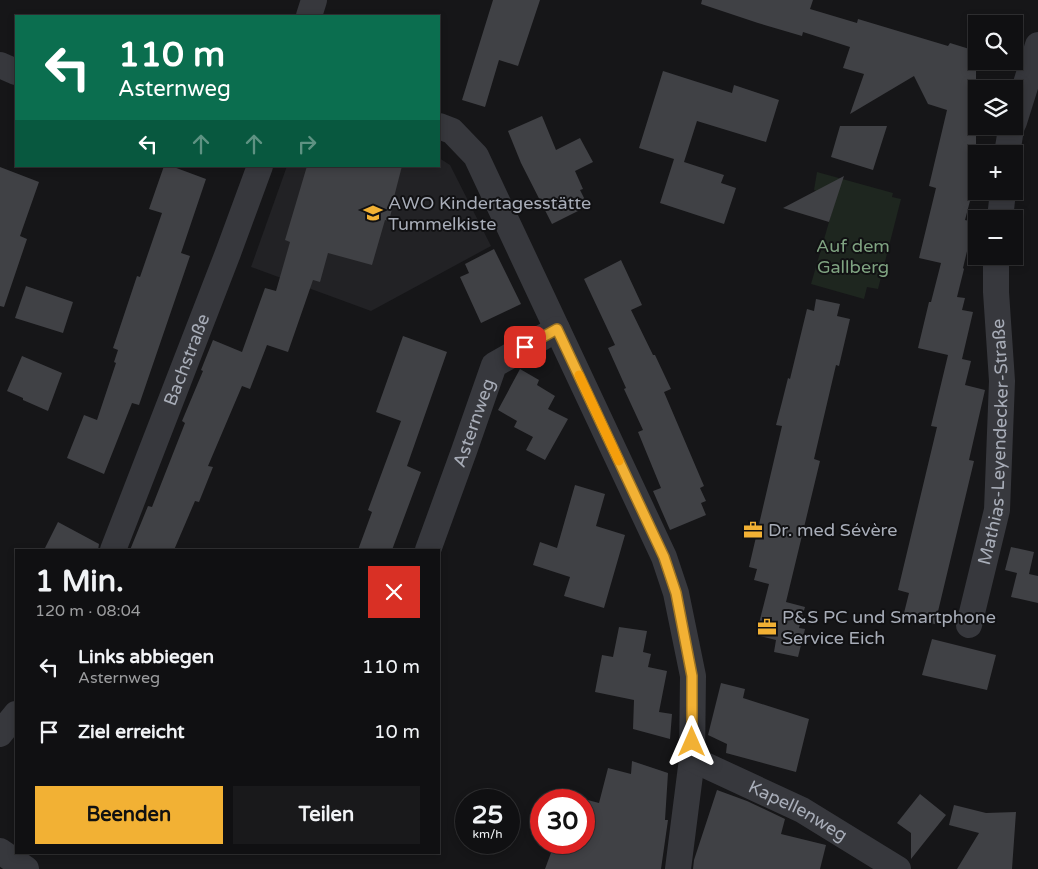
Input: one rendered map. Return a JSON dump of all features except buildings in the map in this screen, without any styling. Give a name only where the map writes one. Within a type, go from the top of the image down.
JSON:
[{"type":"street","points":[[310,15],[314,0]]},
{"type":"street","points":[[1023,93],[1038,45]]},
{"type":"street","points":[[0,66],[15,72]]},
{"type":"street","points":[[440,126],[452,131],[476,156],[664,557],[676,593],[692,676],[692,759],[678,869]]},
{"type":"street","name":"Bachstraße","points":[[113,549],[228,253],[255,168]]},
{"type":"street","name":"Mathias-Leyendecker-Straße","points":[[969,625],[997,510],[1002,381],[996,265]]},
{"type":"street","name":"Asternweg","points":[[428,549],[494,365],[557,329]]},
{"type":"street","points":[[0,734],[15,715]]},
{"type":"street","name":"Kapellenweg","points":[[692,759],[802,810],[898,869]]},
{"type":"street","points":[[0,851],[26,869]]},
{"type":"shaded area","name":"AWO Kindertagesstätte Tummelkiste","points":[[440,159],[450,165],[491,246],[371,311],[251,267],[287,167],[440,167]]},
{"type":"green space","name":"Auf dem Gallberg","points":[[817,172],[893,193],[892,197],[901,199],[878,289],[867,287],[864,299],[811,284],[836,198],[814,190]]},
{"type":"slow traffic","points":[[579,375],[619,461]]},
{"type":"place","name":"AWO Kindertagesstätte Tummelkiste","points":[[373,213]]},
{"type":"place","name":"Dr. med Sévère","points":[[753,530]]},
{"type":"place","name":"P&S PC und Smartphone Service Eich","points":[[767,627]]},
{"type":"route","points":[[525,347],[557,329],[664,557],[676,593],[692,676],[692,742]]}]
